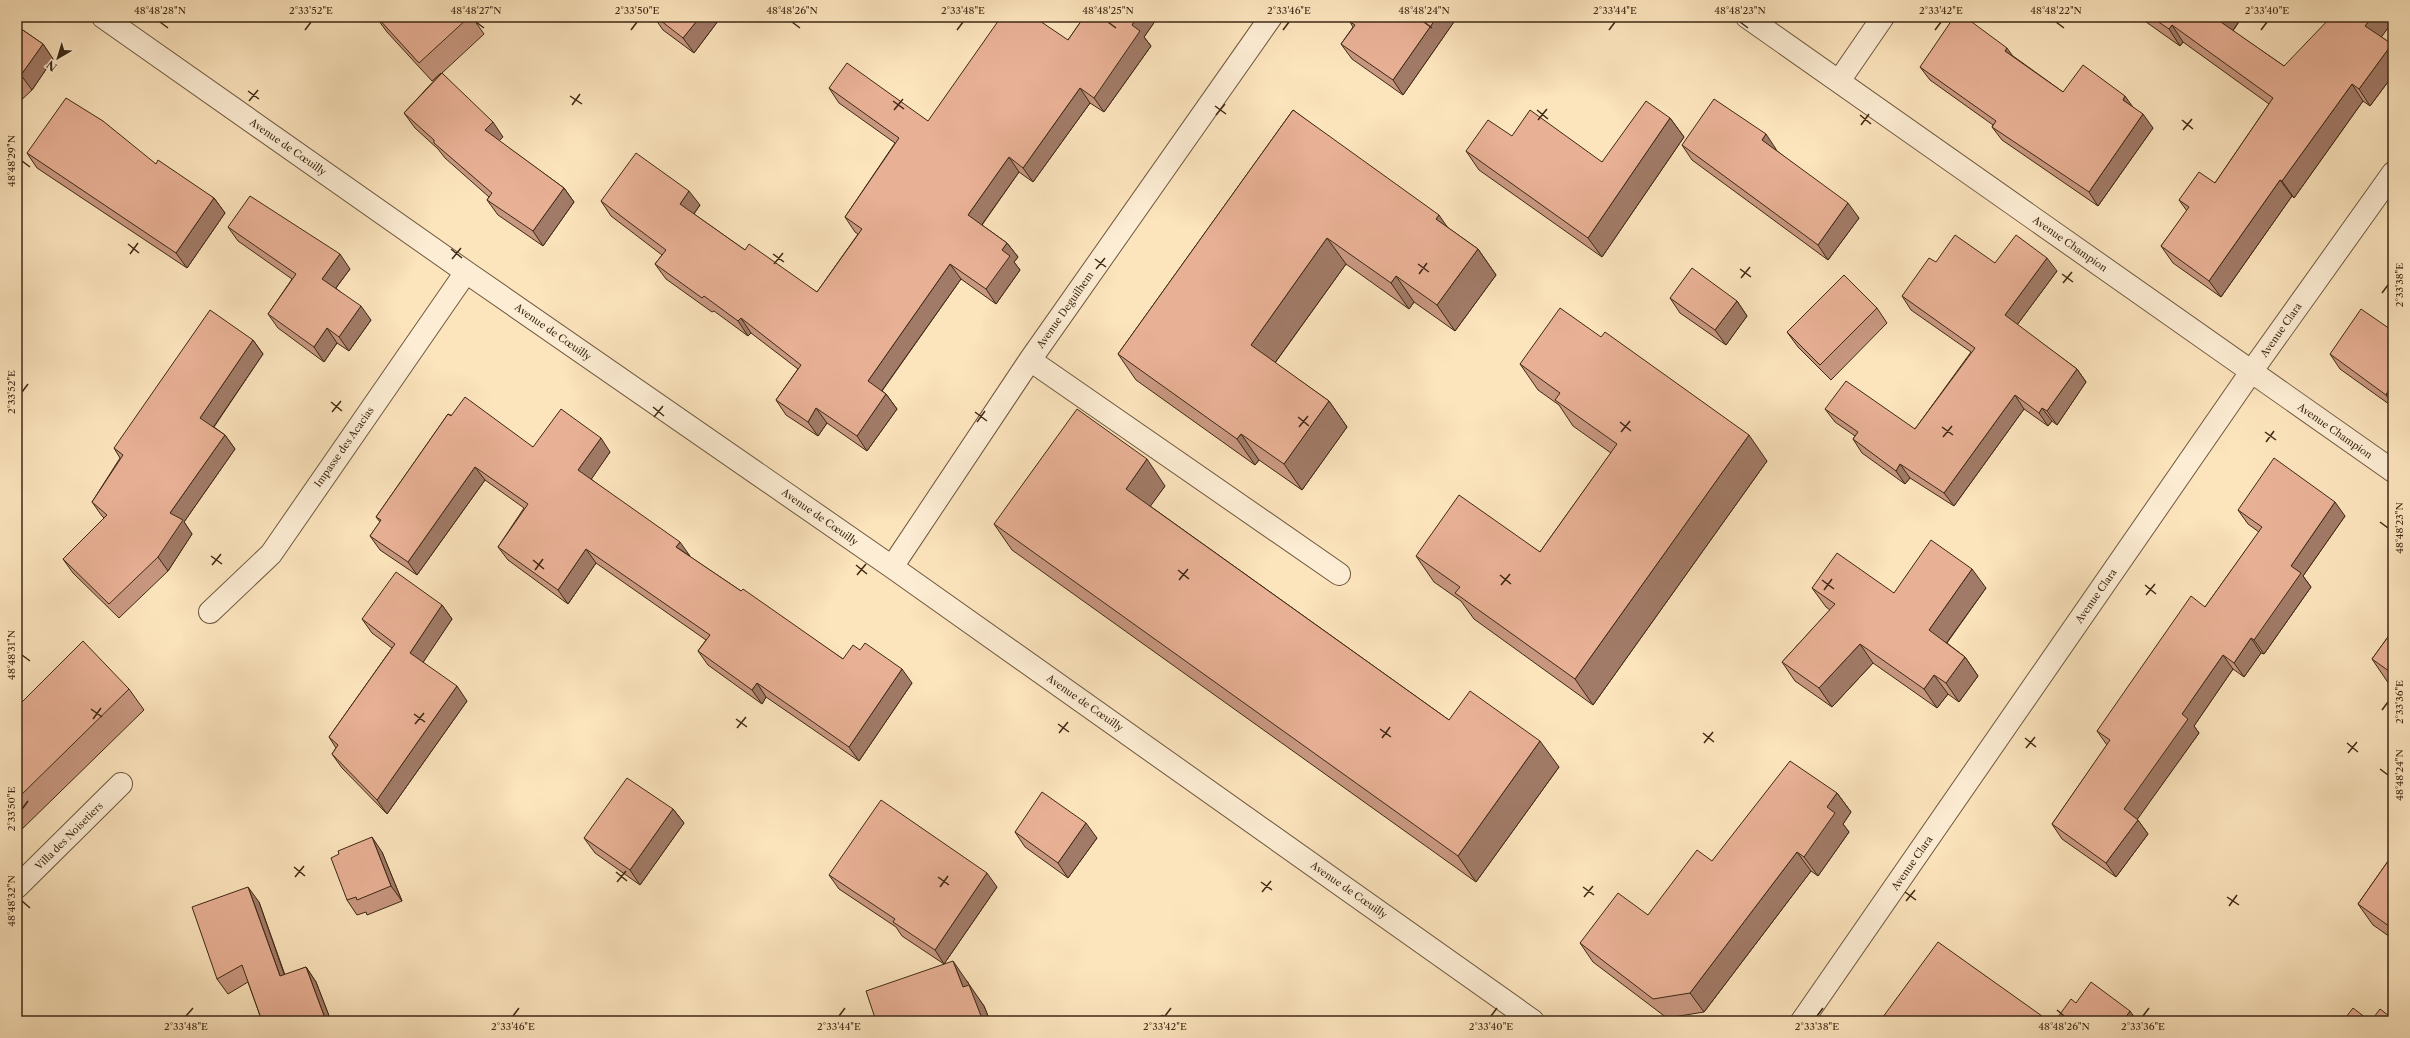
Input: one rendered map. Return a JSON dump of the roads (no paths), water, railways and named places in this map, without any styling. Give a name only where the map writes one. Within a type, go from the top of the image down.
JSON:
[{"type":"street","name":"Avenue de Cœuilly","points":[[103,17],[466,272],[892,567],[1533,1021]]},
{"type":"street","name":"Avenue Deguilhem","points":[[892,567],[1030,360],[1270,17]]},
{"type":"street","name":"Avenue Champion","points":[[1747,17],[2393,471]]},
{"type":"street","points":[[1839,81],[1883,17]]},
{"type":"street","name":"Avenue Clara","points":[[1802,1021],[2251,372],[2393,173]]},
{"type":"street","name":"Impasse des Acacias","points":[[210,612],[271,554],[466,272]]},
{"type":"street","points":[[1030,360],[1339,574]]},
{"type":"street","name":"Villa des Noisetiers","points":[[17,887],[121,784]]}]
